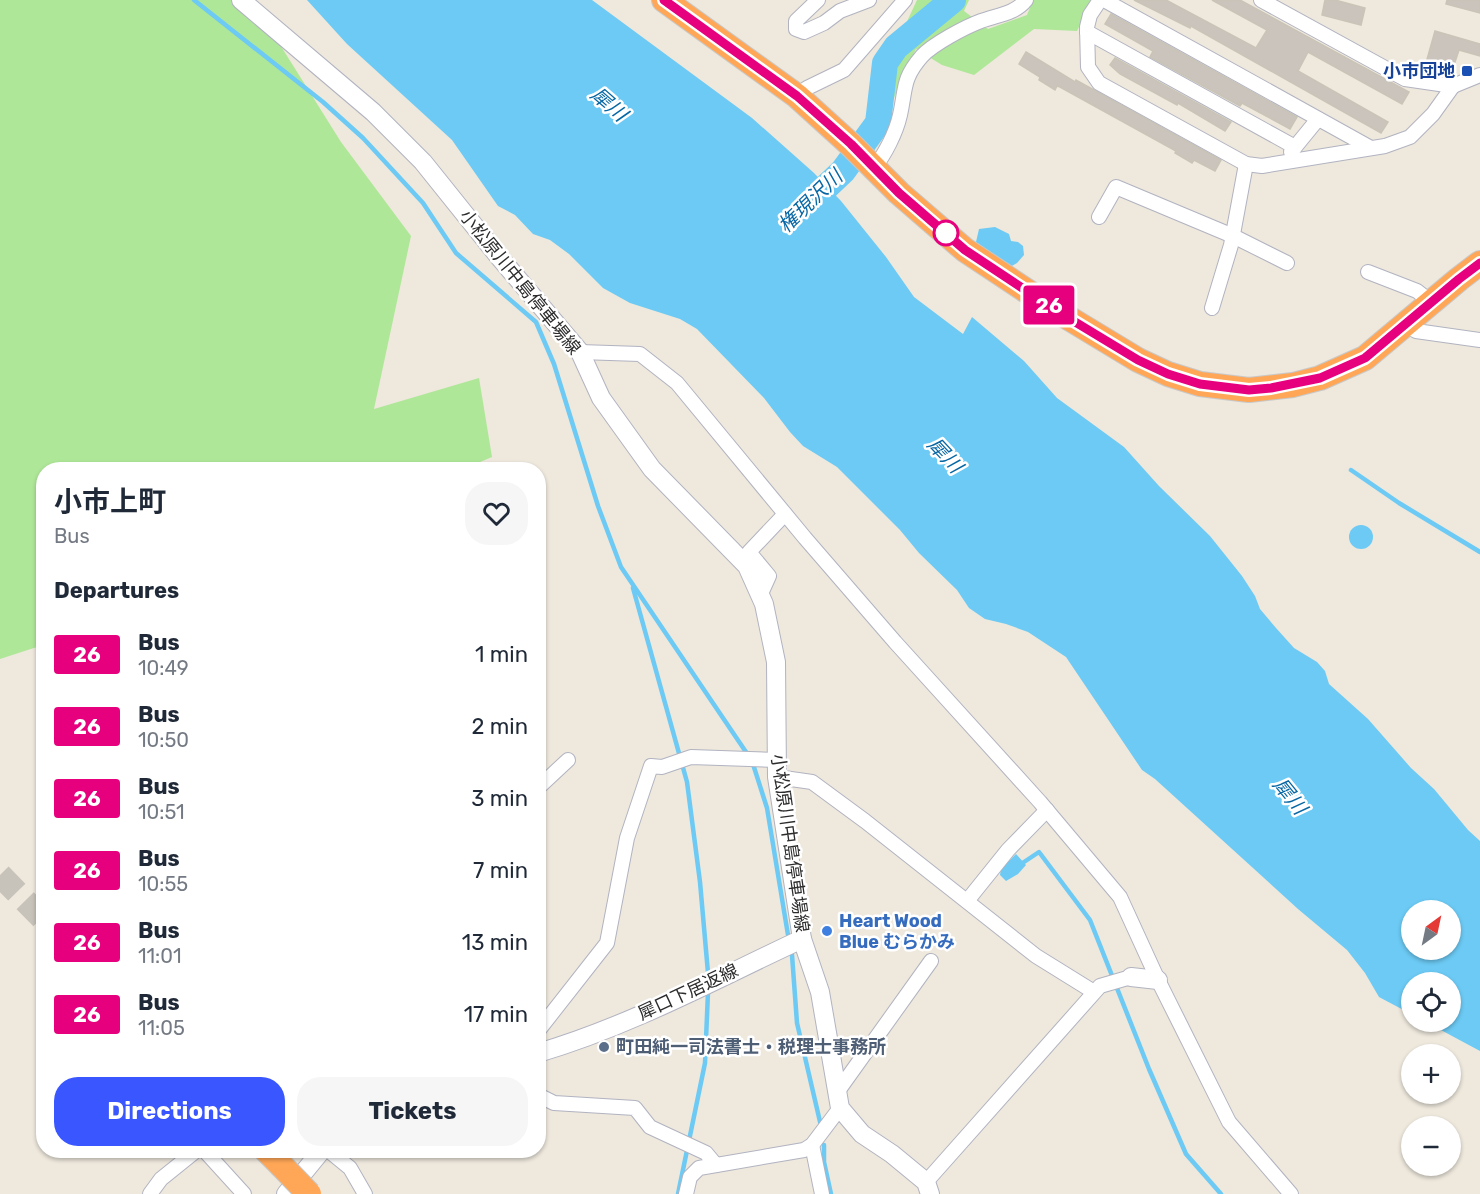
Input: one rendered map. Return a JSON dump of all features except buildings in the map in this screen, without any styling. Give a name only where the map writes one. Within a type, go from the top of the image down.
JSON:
[{"type":"highway","points":[[664,0],[797,96],[899,193],[965,250],[1138,360],[1168,374],[1200,384],[1249,390],[1320,378],[1365,358],[1480,263]]},
{"type":"highway","points":[[274,1158],[309,1194]]},
{"type":"main road","name":"小松原川中島停車場線","points":[[242,0],[373,112],[423,162],[580,352],[601,398],[652,469],[747,566],[764,604],[776,662],[777,768],[802,939],[819,993],[839,1100],[862,1134],[892,1154],[928,1188]]},
{"type":"main road","name":"犀口下居返線","points":[[546,1050],[628,1020],[802,939]]},
{"type":"main road","points":[[1131,977],[1158,980]]},
{"type":"main road","points":[[286,1194],[315,1158]]},
{"type":"street","points":[[818,0],[796,21],[796,29],[804,32],[824,23],[840,11],[869,0]]},
{"type":"street","points":[[797,96],[807,88],[844,70],[905,0]]},
{"type":"street","points":[[864,158],[891,139],[900,116],[904,85],[908,75],[924,54],[980,21],[1002,15],[1021,6],[1026,0]]},
{"type":"street","points":[[1371,148],[1102,0],[1090,15],[1087,32],[1088,67],[1099,83],[1246,164],[1262,166],[1385,146],[1410,137],[1433,114],[1453,86]]},
{"type":"street","points":[[1261,0],[1405,79],[1453,86],[1480,75]]},
{"type":"street","points":[[1087,32],[1295,147]]},
{"type":"street","points":[[1285,162],[1318,119]]},
{"type":"street","points":[[1212,308],[1233,236],[1246,164]]},
{"type":"street","points":[[1099,217],[1116,188],[1233,236],[1287,263]]},
{"type":"street","points":[[1368,272],[1417,291],[1431,302]]},
{"type":"street","points":[[1406,325],[1416,331],[1480,340]]},
{"type":"street","points":[[580,352],[640,354],[677,383],[895,642],[1047,810],[1120,897],[1158,980],[1229,1122],[1291,1194]]},
{"type":"street","points":[[760,596],[769,576],[750,552],[785,514]]},
{"type":"street","points":[[546,1021],[607,943],[622,860],[636,806],[651,766],[662,767],[691,757],[777,768],[812,782],[1036,956],[1097,989]]},
{"type":"street","points":[[546,781],[568,760]]},
{"type":"street","points":[[967,901],[1008,850],[1047,810]]},
{"type":"street","points":[[686,1194],[690,1177],[699,1168],[804,1150],[812,1145],[931,961]]},
{"type":"street","points":[[928,1188],[1097,989],[1131,977]]},
{"type":"street","points":[[546,1099],[554,1103],[635,1108],[650,1127],[706,1153],[716,1165]]},
{"type":"street","points":[[812,1145],[822,1194]]},
{"type":"street","points":[[150,1194],[161,1179],[186,1158]]},
{"type":"street","points":[[211,1158],[244,1194]]},
{"type":"street","points":[[338,1158],[350,1168],[365,1194]]},
{"type":"green space","points":[[0,0],[252,0],[341,142],[411,236],[374,409],[479,378],[492,457],[480,462],[36,462],[36,647],[0,659]]},
{"type":"green space","points":[[917,0],[969,0],[964,11],[988,29],[1027,15],[1033,0],[1092,0],[1077,31],[1034,29],[974,75],[942,65],[916,49],[888,111],[869,103]]},
{"type":"water","name":"犀川","points":[[307,0],[592,0],[752,118],[814,173],[841,201],[886,257],[914,297],[963,334],[972,317],[1024,361],[1057,398],[1124,447],[1159,486],[1210,536],[1242,576],[1255,596],[1260,609],[1294,648],[1317,662],[1325,671],[1329,684],[1368,719],[1480,841],[1480,1051],[1445,1032],[1461,1032],[1461,972],[1401,972],[1401,1009],[1379,997],[1365,973],[1347,950],[1298,909],[1155,779],[1142,770],[1066,657],[1028,632],[985,619],[969,608],[957,590],[837,467],[803,446],[764,398],[697,329],[680,319],[630,303],[603,288],[569,254],[550,240],[533,234],[515,215],[498,206],[452,140],[347,44]]},
{"type":"water","points":[[995,227],[1009,234],[1011,241],[1023,246],[1024,255],[1010,267],[976,242],[979,229]]},
{"type":"water","points":[[1361,525],[1370,528],[1373,537],[1370,546],[1361,549],[1352,546],[1349,537],[1352,528]]},
{"type":"water","points":[[1016,854],[1026,865],[1018,874],[1006,881],[1000,875],[1001,869]]},
{"type":"waterway","points":[[194,0],[323,102],[363,138],[423,203],[456,253],[536,322],[554,364],[598,506],[621,567],[748,755]]},
{"type":"waterway","name":"権現沢川","points":[[803,209],[843,171],[878,123],[885,63],[896,47],[953,0]]},
{"type":"waterway","points":[[1351,470],[1399,503],[1480,552]]},
{"type":"waterway","points":[[633,588],[687,782],[700,882],[708,973]]},
{"type":"waterway","points":[[753,764],[767,808],[788,935]]},
{"type":"waterway","points":[[1021,864],[1039,852],[1090,920],[1149,1069],[1186,1154],[1221,1194]]},
{"type":"waterway","points":[[792,955],[797,1023],[821,1126]]},
{"type":"waterway","points":[[678,1194],[705,1063],[708,992]]},
{"type":"waterway","points":[[824,1145],[824,1162],[831,1194]]},
{"type":"tunnel","points":[[0,875],[36,912]]},
{"type":"bus line","name":"26","points":[[664,0],[797,96],[851,144],[899,193],[965,250],[1057,311],[1138,360],[1168,374],[1200,384],[1249,390],[1293,384],[1334,374],[1365,358],[1480,263]]},
{"type":"place","name":"小市団地","points":[[1467,71]]},
{"type":"place","name":"Heart Wood Blue むらかみ","points":[[827,931]]},
{"type":"place","name":"町田純一司法書士・税理士事務所","points":[[604,1047]]}]
